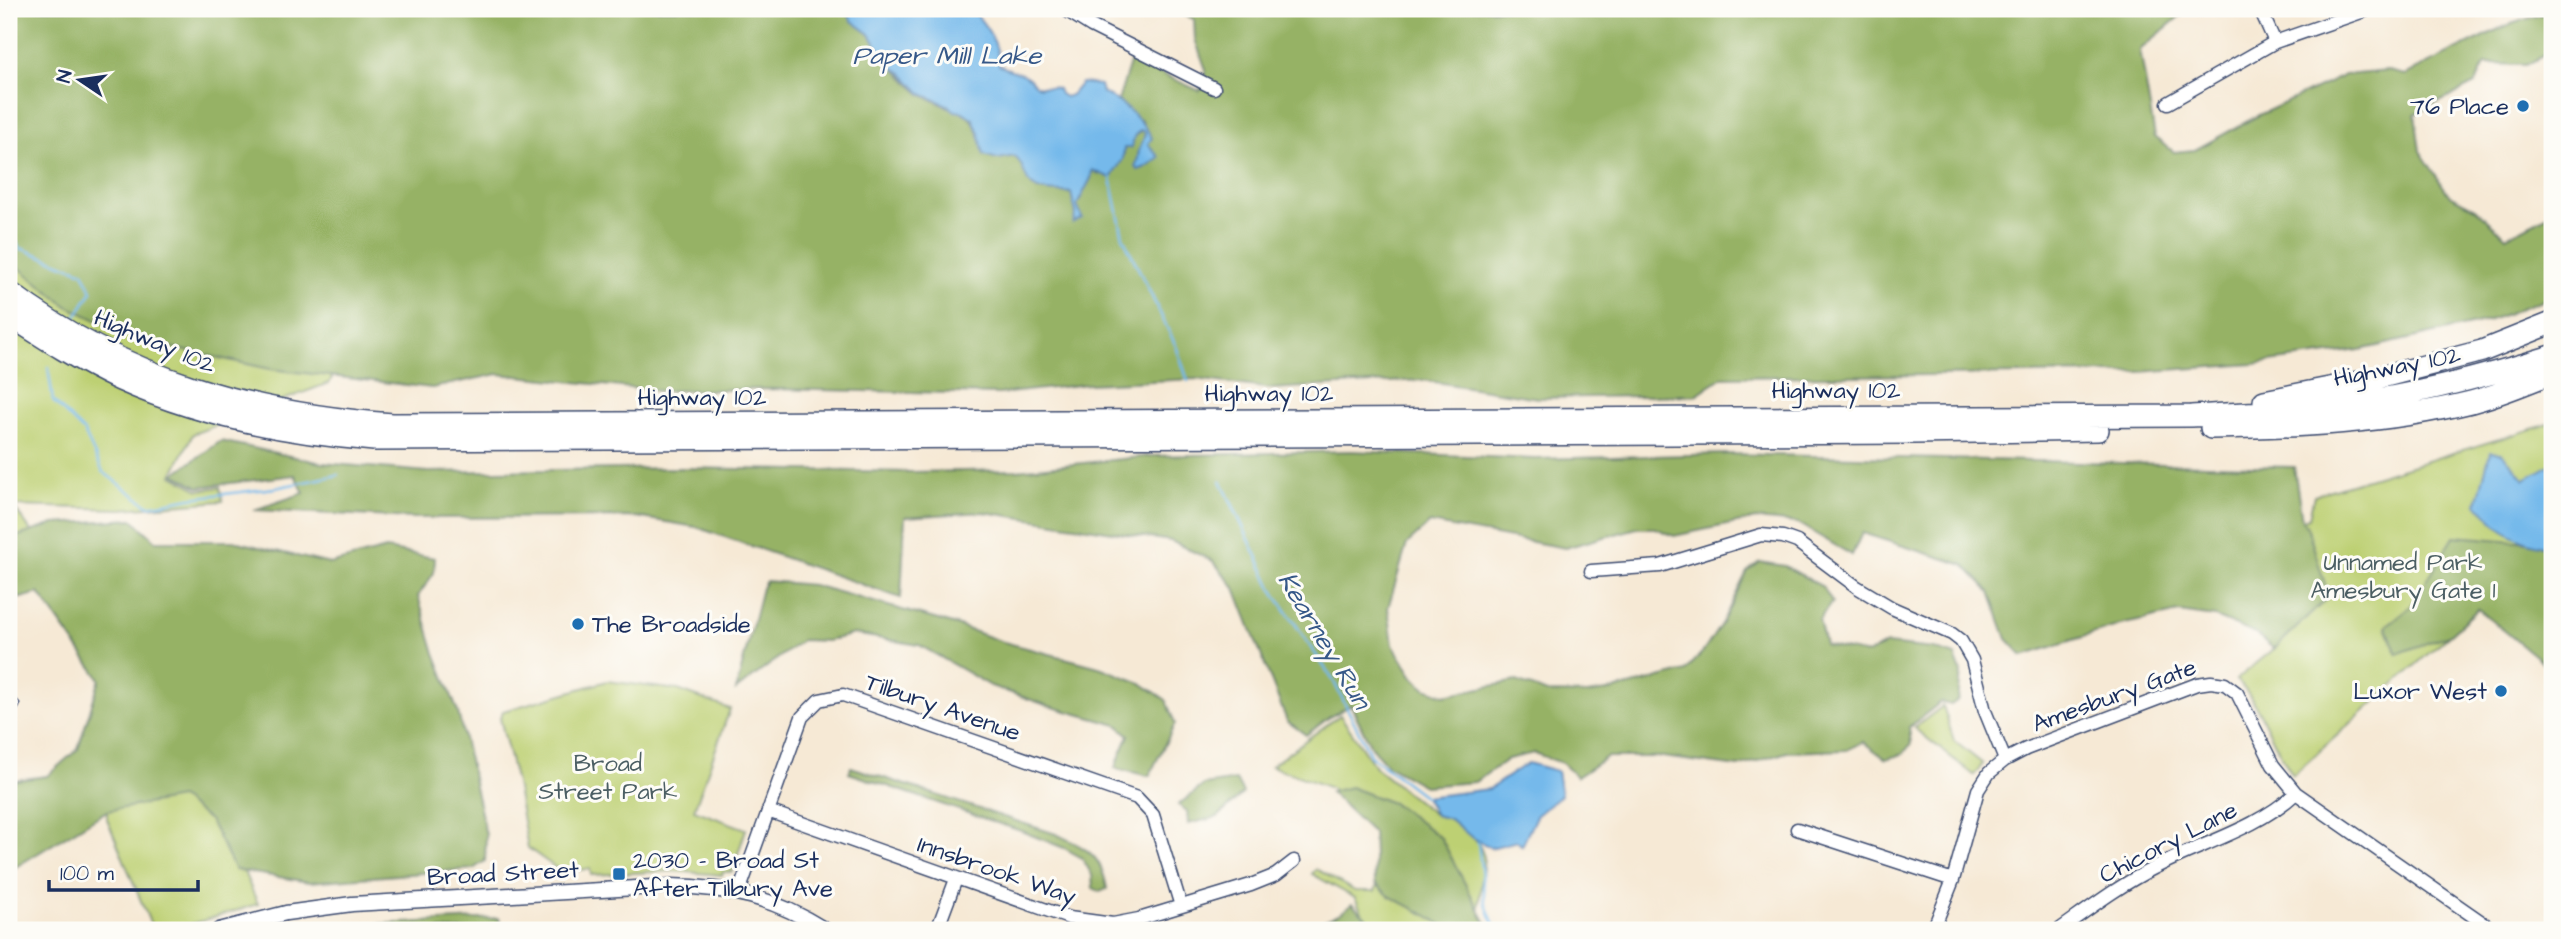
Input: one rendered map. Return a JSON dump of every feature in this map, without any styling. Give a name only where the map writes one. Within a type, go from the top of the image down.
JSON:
[{"type":"highway","name":"Highway 102","points":[[9,292],[86,341],[128,363],[178,383],[231,400],[284,411],[339,420],[393,424],[2191,416],[2300,410],[2355,403],[2452,384],[2552,356]]},
{"type":"highway","name":"Highway 102","points":[[9,315],[52,343],[118,379],[194,408],[279,429],[374,440],[1914,433],[2269,428],[2349,422],[2473,401],[2552,373]]},
{"type":"highway","points":[[2191,416],[2370,380],[2483,351],[2552,323]]},
{"type":"highway","points":[[2473,401],[2552,385]]},
{"type":"street","points":[[1064,9],[1091,26],[1214,88]]},
{"type":"street","points":[[2260,9],[2275,42]]},
{"type":"street","points":[[2168,103],[2275,42],[2370,9]]},
{"type":"street","points":[[1591,572],[1660,566],[1753,536],[1775,535],[1797,542],[1857,587],[1892,608],[1952,634],[1961,641],[1972,660],[1985,711],[2005,760]]},
{"type":"street","name":"Amesbury Gate","points":[[1933,930],[1953,880],[1978,790],[1989,773],[2005,760],[2026,749],[2197,684],[2211,682],[2225,684],[2237,693],[2273,765],[2296,793],[2493,930]]},
{"type":"street","name":"Tilbury Avenue","points":[[738,892],[799,724],[807,710],[826,697],[851,697],[1137,798],[1153,816],[1181,906]]},
{"type":"street","name":"Chicory Lane","points":[[2059,930],[2154,867],[2278,809],[2296,793]]},
{"type":"street","name":"Innsbrook Way","points":[[768,811],[1069,918],[1083,926],[1126,922],[1251,885],[1276,875],[1294,861]]},
{"type":"street","points":[[1797,829],[1953,880]]},
{"type":"street","points":[[937,930],[956,879]]},
{"type":"street","name":"Broad Street","points":[[219,930],[286,913],[352,904],[663,886],[709,887],[738,892],[791,911],[825,930]]},
{"type":"green space","points":[[11,9],[847,9],[851,20],[870,34],[879,49],[889,58],[890,66],[914,88],[971,119],[984,155],[998,159],[1014,156],[1022,161],[1037,190],[1071,193],[1076,213],[1074,222],[1080,213],[1077,205],[1091,178],[1092,170],[1099,174],[1124,155],[1124,148],[1141,130],[1145,133],[1140,161],[1142,168],[1146,167],[1148,144],[1142,121],[1118,101],[1131,60],[1200,91],[1206,70],[1195,39],[1194,19],[1169,9],[2188,9],[2140,50],[2155,137],[2174,152],[2195,150],[2259,115],[2345,75],[2388,71],[2405,75],[2505,26],[2552,11],[2552,51],[2526,65],[2485,64],[2475,84],[2415,114],[2420,151],[2449,195],[2475,208],[2506,237],[2552,213],[2552,296],[2488,321],[2360,350],[2254,364],[2124,373],[1722,377],[1696,395],[1538,398],[1422,380],[1272,389],[1196,379],[1088,384],[999,394],[771,389],[660,391],[498,374],[432,388],[270,369],[140,341],[67,306],[9,260]]},
{"type":"green space","points":[[9,211],[339,365],[329,383],[193,434],[172,475],[199,490],[220,487],[223,501],[121,509],[13,506],[134,674],[223,824],[258,904],[172,930],[153,930],[107,819],[107,811],[78,749],[100,679],[39,593],[9,601]]},
{"type":"green space","name":"Unnamed Park Amesbury Gate 1","points":[[2552,423],[2552,658],[2478,609],[2293,775],[2252,700],[2236,680],[2314,611],[2302,520],[2309,518],[2314,495]]},
{"type":"green space","points":[[221,441],[322,463],[428,472],[682,468],[911,472],[1017,470],[1150,456],[1351,451],[1535,459],[1728,454],[2294,467],[2302,520],[2307,526],[2329,597],[2274,649],[2256,634],[2215,617],[2179,612],[2120,625],[2023,656],[2007,639],[1990,592],[1964,565],[1862,533],[1852,555],[1797,523],[1756,519],[1674,536],[1656,528],[1637,528],[1565,548],[1430,523],[1407,544],[1388,608],[1393,645],[1413,677],[1423,687],[1444,695],[1517,681],[1547,693],[1587,694],[1614,690],[1686,671],[1705,649],[1723,621],[1747,572],[1760,562],[1785,566],[1823,587],[1832,602],[1819,620],[1825,645],[1867,654],[1887,644],[1934,649],[1955,656],[1961,672],[1958,700],[1951,705],[1941,702],[1909,727],[1911,744],[1903,754],[1886,759],[1863,742],[1847,750],[1787,752],[1738,767],[1663,757],[1607,757],[1577,777],[1562,763],[1534,753],[1508,759],[1475,782],[1424,786],[1387,765],[1371,747],[1351,705],[1306,735],[1287,721],[1235,588],[1213,561],[1171,541],[984,512],[905,517],[901,598],[696,527],[636,517],[413,518],[254,510],[304,493],[295,475],[199,487],[174,474]]},
{"type":"green space","points":[[132,519],[156,541],[234,541],[330,564],[386,549],[435,558],[434,573],[418,596],[435,653],[458,712],[486,835],[485,861],[473,869],[309,882],[235,870],[210,821],[180,798],[107,811],[9,871],[9,781],[47,776],[78,749],[100,679],[39,593],[9,601],[9,539],[54,524]]},
{"type":"green space","points":[[2454,536],[2529,542],[2552,548],[2552,670],[2478,609],[2449,635],[2397,654],[2386,626],[2411,606]]},
{"type":"green space","points":[[766,581],[813,585],[956,625],[1000,641],[1099,667],[1141,683],[1166,700],[1175,724],[1149,776],[1115,768],[1129,735],[1117,725],[991,686],[919,645],[854,634],[827,641],[802,640],[736,690]]},
{"type":"green space","name":"Broad Street Park","points":[[607,681],[678,690],[730,709],[694,810],[746,829],[732,872],[723,872],[722,875],[674,871],[591,875],[590,869],[560,871],[528,848],[500,718],[503,711]]},
{"type":"green space","points":[[1943,706],[1954,741],[1983,764],[1974,775],[1914,728]]},
{"type":"green space","points":[[1340,715],[1376,768],[1435,815],[1450,819],[1478,842],[1484,857],[1478,913],[1492,930],[1371,930],[1355,898],[1312,874],[1316,869],[1355,891],[1375,891],[1391,842],[1331,788],[1271,766]]},
{"type":"green space","points":[[851,767],[1056,834],[1091,854],[1101,867],[1107,889],[1100,892],[1093,888],[1092,875],[1082,858],[1064,848],[849,773]]},
{"type":"green space","points":[[1236,780],[1243,793],[1218,817],[1188,824],[1187,811],[1178,805],[1204,785]]},
{"type":"green space","points":[[1350,787],[1395,804],[1441,838],[1489,929],[1450,930],[1389,896],[1375,883],[1373,833],[1330,792]]},
{"type":"green space","points":[[1352,904],[1368,919],[1368,930],[1304,930],[1341,913]]},
{"type":"green space","points":[[499,918],[501,930],[353,930],[380,924]]},
{"type":"water","name":"Paper Mill Lake","points":[[847,9],[972,9],[994,42],[999,65],[1025,76],[1039,87],[1058,89],[1065,97],[1071,95],[1081,83],[1100,85],[1102,93],[1124,106],[1143,125],[1152,138],[1148,144],[1159,157],[1146,167],[1138,170],[1135,167],[1145,133],[1141,130],[1135,135],[1131,148],[1124,148],[1123,159],[1111,178],[1092,170],[1091,178],[1077,205],[1082,218],[1073,223],[1076,213],[1071,193],[1036,188],[1028,181],[1021,163],[1014,156],[998,159],[984,155],[973,119],[922,94],[901,72],[890,66],[889,58],[879,49],[870,34],[851,20]]},
{"type":"water","points":[[2490,452],[2502,453],[2525,479],[2552,464],[2552,548],[2509,534],[2477,503]]},
{"type":"water","points":[[1528,763],[1557,771],[1561,795],[1536,816],[1522,846],[1517,841],[1491,848],[1471,837],[1450,819],[1435,815],[1425,797],[1489,789]]},
{"type":"waterway","name":"Kearney Run","points":[[1111,178],[1123,237],[1176,346],[1188,381]]},
{"type":"waterway","points":[[9,233],[20,248],[83,272],[92,291],[75,318]]},
{"type":"waterway","points":[[48,367],[53,401],[84,432],[103,472],[149,506],[190,498],[275,488],[338,475]]},
{"type":"waterway","name":"Kearney Run","points":[[1221,481],[1275,594],[1333,680],[1371,756],[1425,797]]},
{"type":"waterway","name":"Kearney Run","points":[[1478,842],[1485,902],[1496,930]]},
{"type":"place","name":"76 Place","points":[[2523,106]]},
{"type":"place","name":"The Broadside","points":[[578,624]]},
{"type":"place","name":"Luxor West","points":[[2501,691]]},
{"type":"place","name":"2030 - Broad St After Tilbury Ave","points":[[619,874]]}]
